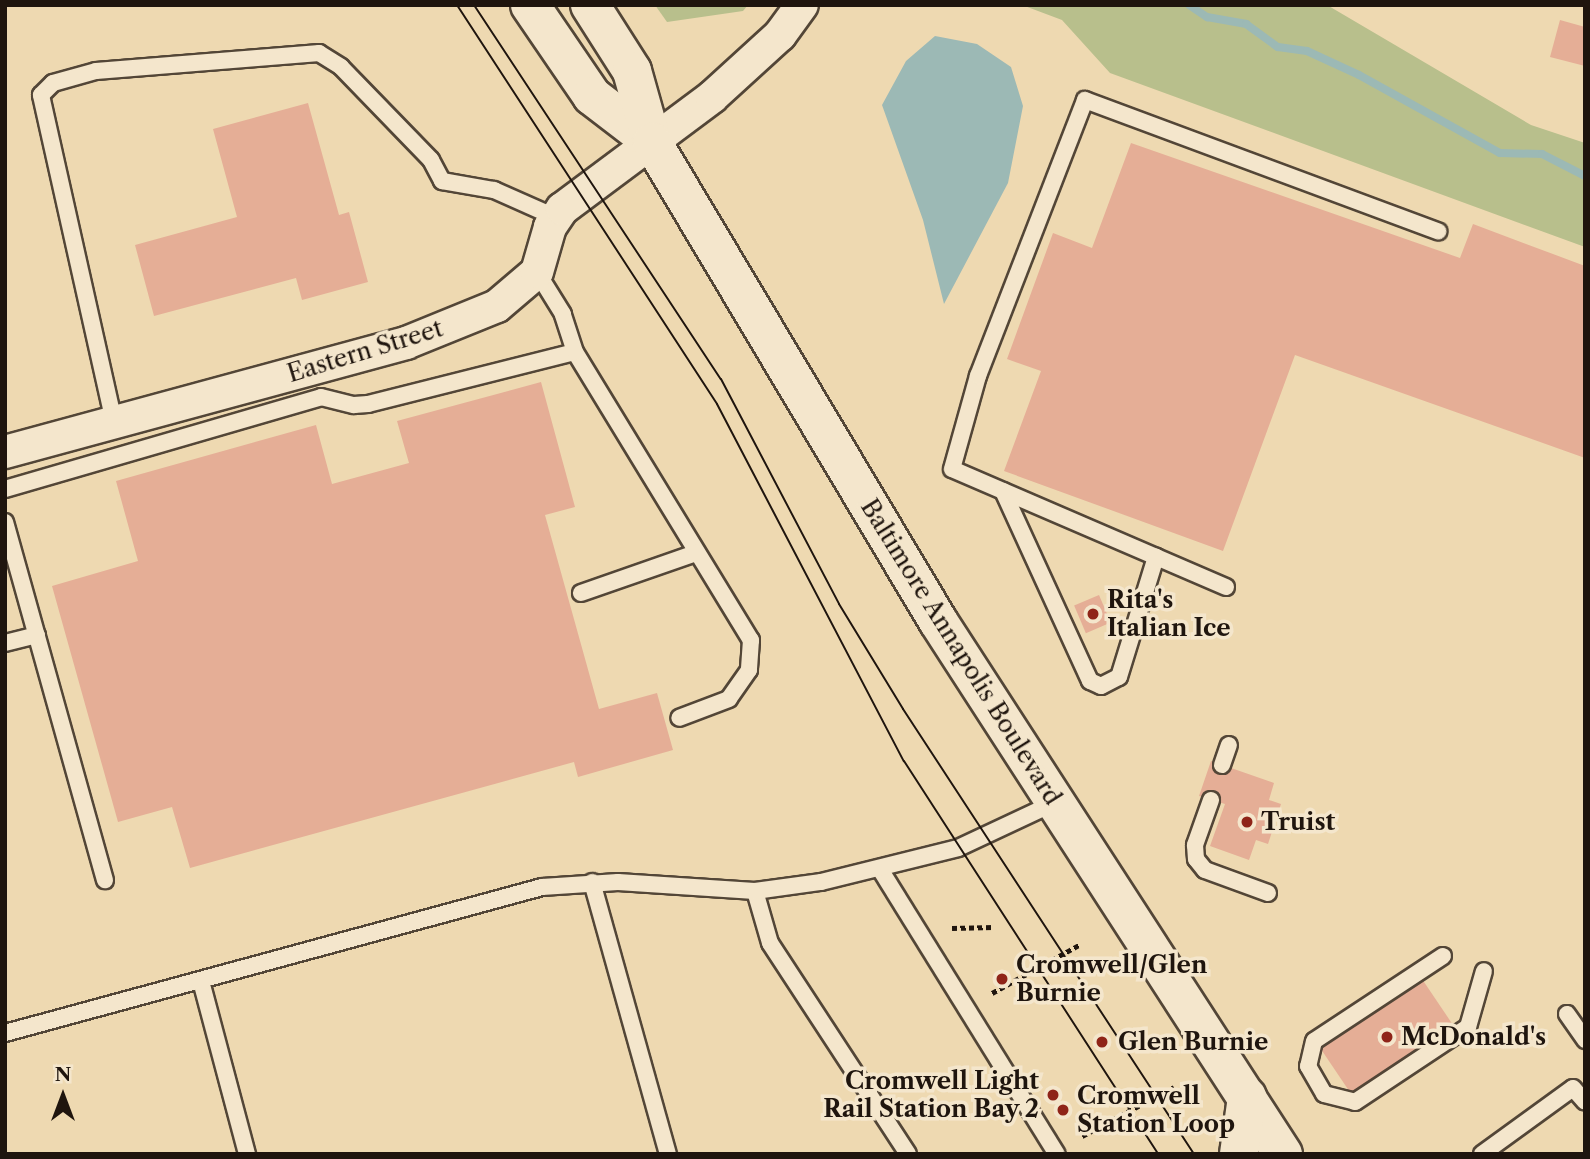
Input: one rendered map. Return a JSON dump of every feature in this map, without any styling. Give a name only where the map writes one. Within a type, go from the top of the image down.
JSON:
[{"type":"main road","name":"Baltimore Annapolis Boulevard","points":[[530,5],[592,96],[652,142]]},
{"type":"main road","name":"Baltimore Annapolis Boulevard","points":[[590,5],[632,71],[652,142],[938,621],[1283,1154]]},
{"type":"main road","points":[[1239,1154],[1247,1097]]},
{"type":"street","points":[[555,217],[742,70],[780,35],[802,5]]},
{"type":"street","name":"Eastern Street","points":[[5,452],[442,330],[506,300],[537,272],[555,217]]},
{"type":"lane","points":[[114,422],[41,95],[44,88],[96,71],[318,53],[341,67],[430,160],[442,181],[494,190],[555,217]]},
{"type":"lane","points":[[1226,587],[952,469],[978,376],[1085,100],[1438,231]]},
{"type":"lane","points":[[537,272],[564,314],[575,352],[751,640],[749,670],[729,699],[679,718]]},
{"type":"lane","points":[[5,488],[321,397],[354,405],[369,404],[575,352]]},
{"type":"lane","points":[[1003,491],[1090,681],[1101,686],[1119,677],[1156,556]]},
{"type":"lane","points":[[5,522],[106,880]]},
{"type":"lane","points":[[581,593],[696,552]]},
{"type":"lane","points":[[5,643],[37,635]]},
{"type":"lane","points":[[1222,765],[1229,745]]},
{"type":"lane","points":[[1211,800],[1195,845],[1200,866],[1268,893]]},
{"type":"lane","points":[[5,1033],[518,893],[592,881],[755,891],[880,869],[958,848],[1054,803]]},
{"type":"lane","points":[[880,869],[1057,1154]]},
{"type":"lane","points":[[592,881],[668,1154]]},
{"type":"lane","points":[[755,891],[770,943],[908,1154]]},
{"type":"lane","points":[[1443,956],[1314,1041],[1308,1066],[1324,1094],[1341,1102],[1355,1102],[1468,1027],[1484,971]]},
{"type":"lane","points":[[201,981],[247,1154]]},
{"type":"lane","points":[[1567,1013],[1585,1040]]},
{"type":"lane","points":[[1482,1154],[1573,1088],[1585,1102]]},
{"type":"path","points":[[952,928],[995,927]]},
{"type":"path","points":[[992,993],[1079,945]]},
{"type":"path","points":[[1082,1136],[1174,1087]]},
{"type":"green space","points":[[655,5],[748,5],[743,11],[667,22]]},
{"type":"green space","points":[[1022,5],[1327,5],[1531,125],[1585,143],[1585,247],[1110,73],[1062,20]]},
{"type":"water","points":[[935,36],[977,44],[1011,67],[1023,106],[1008,183],[944,304],[923,220],[882,105],[906,61]]},
{"type":"building","points":[[1560,20],[1585,27],[1585,66],[1550,57]]},
{"type":"building","points":[[308,103],[339,215],[349,212],[368,282],[302,300],[296,278],[154,316],[135,245],[237,217],[213,129]]},
{"type":"building","points":[[1131,143],[1460,258],[1473,224],[1585,266],[1585,458],[1295,355],[1223,551],[1004,471],[1041,371],[1007,359],[1053,233],[1092,248]]},
{"type":"building","points":[[541,382],[575,507],[545,515],[599,709],[657,693],[673,750],[578,777],[574,762],[190,868],[172,807],[118,822],[52,586],[138,561],[116,481],[316,425],[332,484],[409,463],[397,421]]},
{"type":"building","name":"Rita's Italian Ice","points":[[1099,595],[1111,623],[1086,633],[1074,606]]},
{"type":"building","name":"Truist","points":[[1211,761],[1274,783],[1269,800],[1281,804],[1268,844],[1256,840],[1249,860],[1210,846],[1225,804],[1199,796]]},
{"type":"building","name":"McDonald's","points":[[1422,979],[1455,1028],[1353,1097],[1320,1048]]},
{"type":"waterway","points":[[1189,5],[1207,17],[1246,24],[1278,47],[1307,51],[1359,75],[1500,153],[1542,154],[1585,176]]},
{"type":"tram line","points":[[457,5],[717,404],[904,761],[1158,1154]]},
{"type":"tram line","points":[[474,5],[721,379],[839,604],[903,709],[1194,1154]]},
{"type":"place","name":"Rita's Italian Ice","points":[[1093,614]]},
{"type":"place","name":"Truist","points":[[1247,822]]},
{"type":"place","name":"Cromwell/Glen Burnie","points":[[1002,979]]},
{"type":"place","name":"McDonald's","points":[[1387,1037]]},
{"type":"place","name":"Glen Burnie","points":[[1102,1042]]},
{"type":"place","name":"Cromwell Light Rail Station Bay 2","points":[[1053,1095]]},
{"type":"place","name":"Cromwell Station Loop","points":[[1063,1110]]}]
